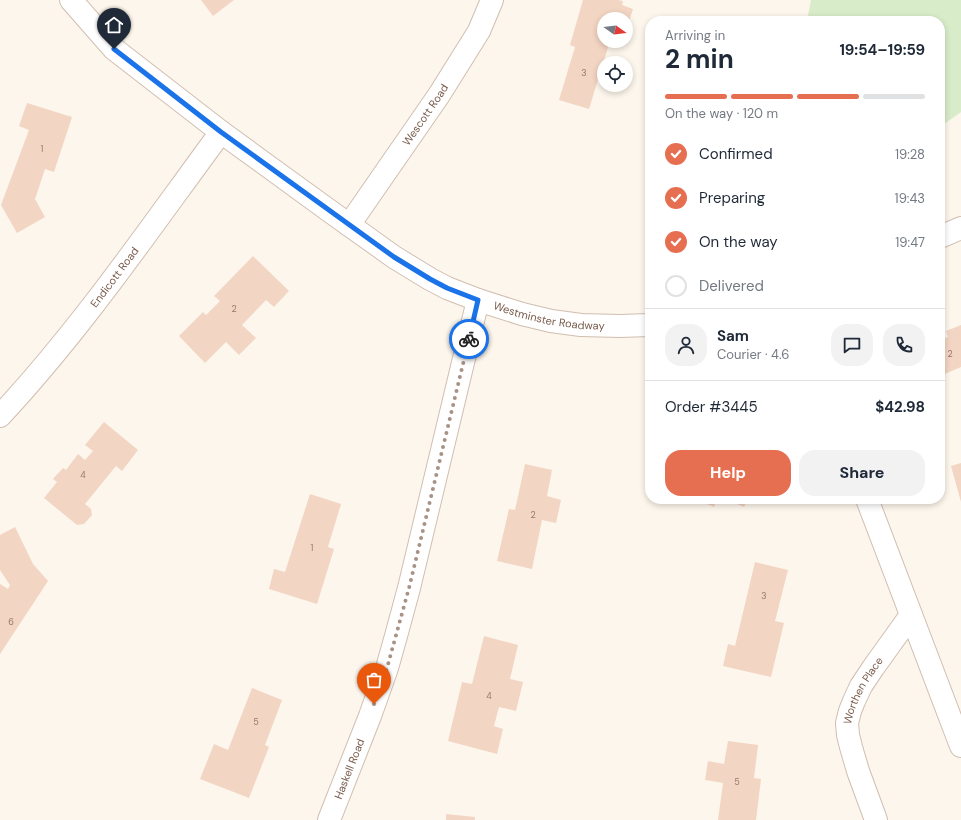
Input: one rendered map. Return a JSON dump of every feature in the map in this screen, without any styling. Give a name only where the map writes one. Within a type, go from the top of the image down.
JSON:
[{"type":"street","name":"Westminster Roadway","points":[[70,0],[114,49],[221,132],[411,268],[447,288],[522,314],[581,325],[645,325]]},
{"type":"street","name":"Wescott Road","points":[[349,225],[439,95],[479,31],[492,0]]},
{"type":"street","name":"Endicott Road","points":[[0,416],[45,366],[78,325],[221,132]]},
{"type":"street","points":[[945,235],[961,228]]},
{"type":"street","name":"Haskell Road","points":[[329,820],[370,716],[387,668],[409,588],[478,300]]},
{"type":"street","points":[[869,504],[961,746]]},
{"type":"street","name":"Worthen Place","points":[[876,820],[858,771],[848,735],[847,723],[850,711],[861,686],[911,615]]},
{"type":"green space","points":[[811,0],[961,0],[961,112],[945,123],[945,16],[808,16]]},
{"type":"building","points":[[201,0],[234,0],[213,16]]},
{"type":"building","points":[[583,0],[618,0],[623,1],[622,5],[633,9],[632,12],[597,12],[597,48],[608,48],[605,56],[597,56],[597,83],[589,109],[559,100],[575,47],[570,45]]},
{"type":"building","points":[[27,103],[72,117],[54,172],[45,169],[35,199],[45,217],[17,233],[1,205],[29,130],[19,126]]},
{"type":"building","points":[[253,256],[289,291],[274,307],[266,300],[242,325],[256,338],[239,355],[226,342],[205,363],[179,336],[203,312],[206,315],[220,301],[214,296]]},
{"type":"building","points":[[961,325],[961,367],[945,374],[945,338],[948,337],[946,331]]},
{"type":"building","points":[[104,422],[138,450],[122,471],[116,466],[85,504],[91,509],[92,515],[84,524],[77,525],[44,498],[57,482],[53,479],[63,468],[66,470],[78,454],[85,460],[93,451],[85,445]]},
{"type":"building","points":[[961,463],[961,502],[951,466]]},
{"type":"building","points":[[525,464],[552,470],[547,496],[561,500],[556,523],[542,520],[532,569],[497,561],[509,509],[515,510]]},
{"type":"building","points":[[310,494],[341,504],[328,547],[334,549],[317,604],[269,589],[274,569],[285,572]]},
{"type":"building","points":[[707,504],[715,504],[714,507]]},
{"type":"building","points":[[737,504],[746,504],[744,507]]},
{"type":"building","points":[[15,527],[33,564],[48,581],[0,654],[0,584],[8,589],[10,585],[0,570],[0,535]]},
{"type":"building","points":[[755,562],[788,570],[775,621],[784,623],[771,677],[723,666],[728,644],[735,646]]},
{"type":"building","points":[[484,636],[518,645],[510,679],[523,682],[516,711],[499,707],[494,726],[503,729],[497,754],[448,741],[462,682],[472,684]]},
{"type":"building","points":[[252,688],[282,700],[265,745],[269,747],[249,798],[200,779],[214,744],[228,750]]},
{"type":"building","points":[[728,741],[758,745],[754,778],[761,779],[756,820],[718,820],[723,783],[705,780],[708,761],[724,764]]},
{"type":"building","points":[[446,814],[475,817],[475,820],[446,820]]},
{"type":"way so far","points":[[374,704],[387,668],[409,588],[469,339]]},
{"type":"route","points":[[114,49],[221,132],[394,257],[447,288],[478,300],[469,339]]}]
